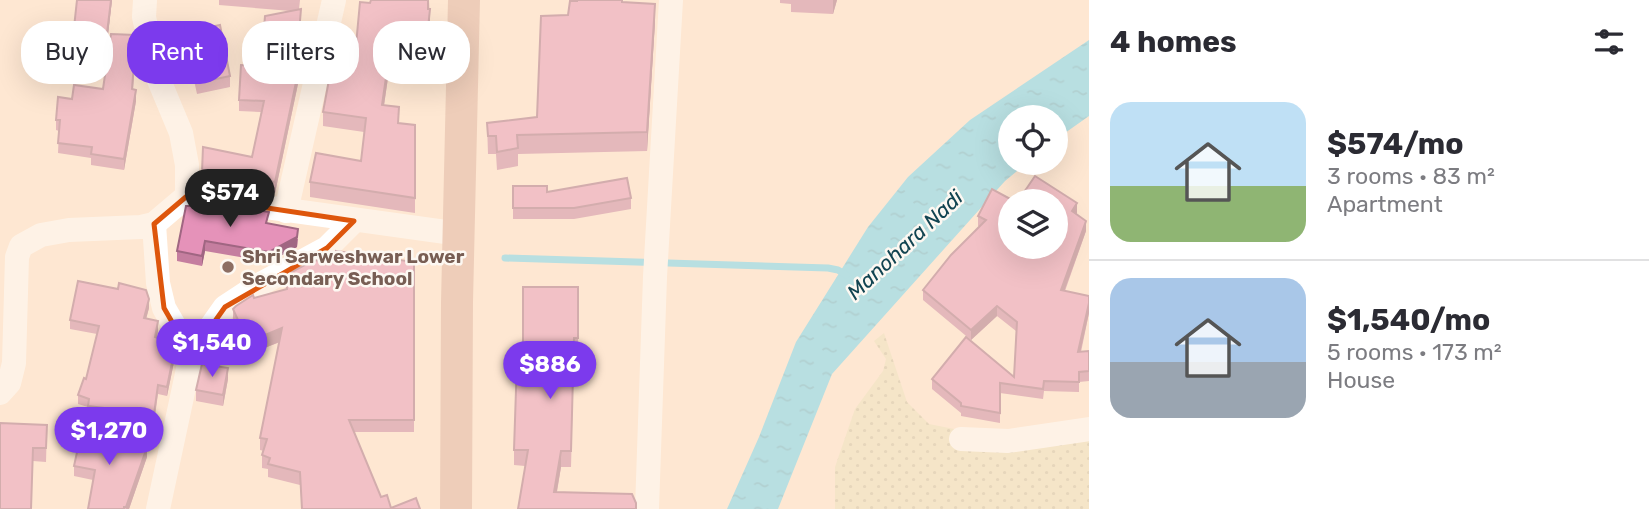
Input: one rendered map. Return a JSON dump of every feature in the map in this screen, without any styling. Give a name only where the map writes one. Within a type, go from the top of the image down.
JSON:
[{"type":"main road","points":[[456,509],[464,0]]},
{"type":"street","points":[[145,0],[144,17],[156,73],[183,144],[187,165],[187,196]]},
{"type":"street","points":[[286,211],[334,0]]},
{"type":"street","points":[[646,509],[655,277],[671,0]]},
{"type":"street","points":[[0,393],[9,383],[14,363],[17,257],[21,247],[41,235],[69,230],[141,228],[154,224],[187,196],[460,234]]},
{"type":"street","points":[[158,509],[191,355],[225,307],[257,286],[327,248],[354,221]]},
{"type":"street","points":[[154,224],[158,283],[164,308],[191,355]]},
{"type":"street","points":[[961,439],[1008,441],[1089,429]]},
{"type":"highlighted area","points":[[187,196],[354,221],[327,248],[225,307],[191,355],[164,308],[154,224]]},
{"type":"sand","points":[[884,333],[907,402],[929,424],[959,430],[993,432],[1089,418],[1089,509],[835,509],[835,467],[855,409],[883,371],[886,359],[874,341]]},
{"type":"water","name":"Manohara Nadi","points":[[1089,40],[1089,116],[1068,131],[1068,105],[998,105],[998,175],[1012,175],[832,374],[778,509],[727,509],[796,342],[868,227],[908,177],[970,120]]},
{"type":"building","points":[[77,0],[111,0],[108,21],[75,21]]},
{"type":"building","points":[[371,0],[428,0],[429,21],[373,21],[373,84],[385,84],[382,105],[399,107],[398,123],[415,125],[415,198],[310,182],[316,153],[361,161],[366,118],[323,112],[328,84],[359,84],[360,2],[370,3]]},
{"type":"building","points":[[622,0],[655,4],[647,132],[517,135],[518,148],[497,152],[496,136],[488,136],[487,123],[537,117],[541,16],[568,15],[570,1]]},
{"type":"building","points":[[301,9],[300,21],[265,21],[265,16]]},
{"type":"building","points":[[113,34],[127,35],[127,84],[132,84],[132,89],[136,90],[124,159],[91,154],[92,147],[58,143],[58,97],[72,99],[74,85],[103,89],[104,84],[113,84]]},
{"type":"building","points":[[241,65],[242,84],[296,84],[275,182],[202,172],[203,147],[252,157],[264,101],[239,100]]},
{"type":"building","points":[[1035,176],[1055,189],[1026,189]]},
{"type":"building","points":[[627,178],[631,198],[574,208],[513,208],[513,186],[547,186],[547,192]]},
{"type":"building","points":[[992,189],[998,192],[998,259],[1068,259],[1068,197],[1077,203],[1072,211],[1086,221],[1061,290],[1089,296],[1078,352],[1089,351],[1089,371],[1079,372],[1079,382],[1044,381],[1043,389],[1000,383],[1000,413],[961,406],[961,403],[932,379],[966,337],[1014,377],[1017,322],[997,306],[971,330],[923,290],[951,255],[986,220],[978,216]]},
{"type":"building","points":[[192,201],[269,212],[266,223],[298,229],[297,237],[269,252],[205,241],[202,256],[177,251],[186,206],[190,206]]},
{"type":"building","points":[[336,251],[414,262],[414,420],[349,420],[381,497],[387,495],[391,508],[416,498],[420,509],[302,509],[300,472],[268,464],[270,458],[262,455],[267,439],[260,438],[282,328],[236,347],[227,325],[238,320],[233,309],[236,306],[253,295],[254,298],[287,289],[286,275],[312,261],[336,258]]},
{"type":"building","points":[[78,281],[118,289],[119,283],[146,290],[149,299],[144,318],[158,321],[155,337],[172,342],[175,348],[167,387],[158,385],[154,414],[88,406],[89,399],[78,395],[84,378],[86,379],[99,326],[70,320]]},
{"type":"building","points":[[523,287],[578,287],[578,338],[574,338],[571,451],[561,451],[554,492],[632,494],[636,509],[518,509],[528,450],[514,450],[517,360],[523,360]]},
{"type":"building","points":[[202,364],[228,368],[223,395],[196,390]]},
{"type":"building","points":[[0,423],[47,425],[46,448],[33,448],[31,509],[0,509]]},
{"type":"building","points":[[83,425],[147,447],[124,509],[88,509],[95,470],[74,466]]},
{"type":"waterway","name":"Manohara Nadi","points":[[505,258],[828,268],[846,275]]},
{"type":"place","name":"Shri Sarweshwar Lower Secondary School","points":[[228,267]]}]
